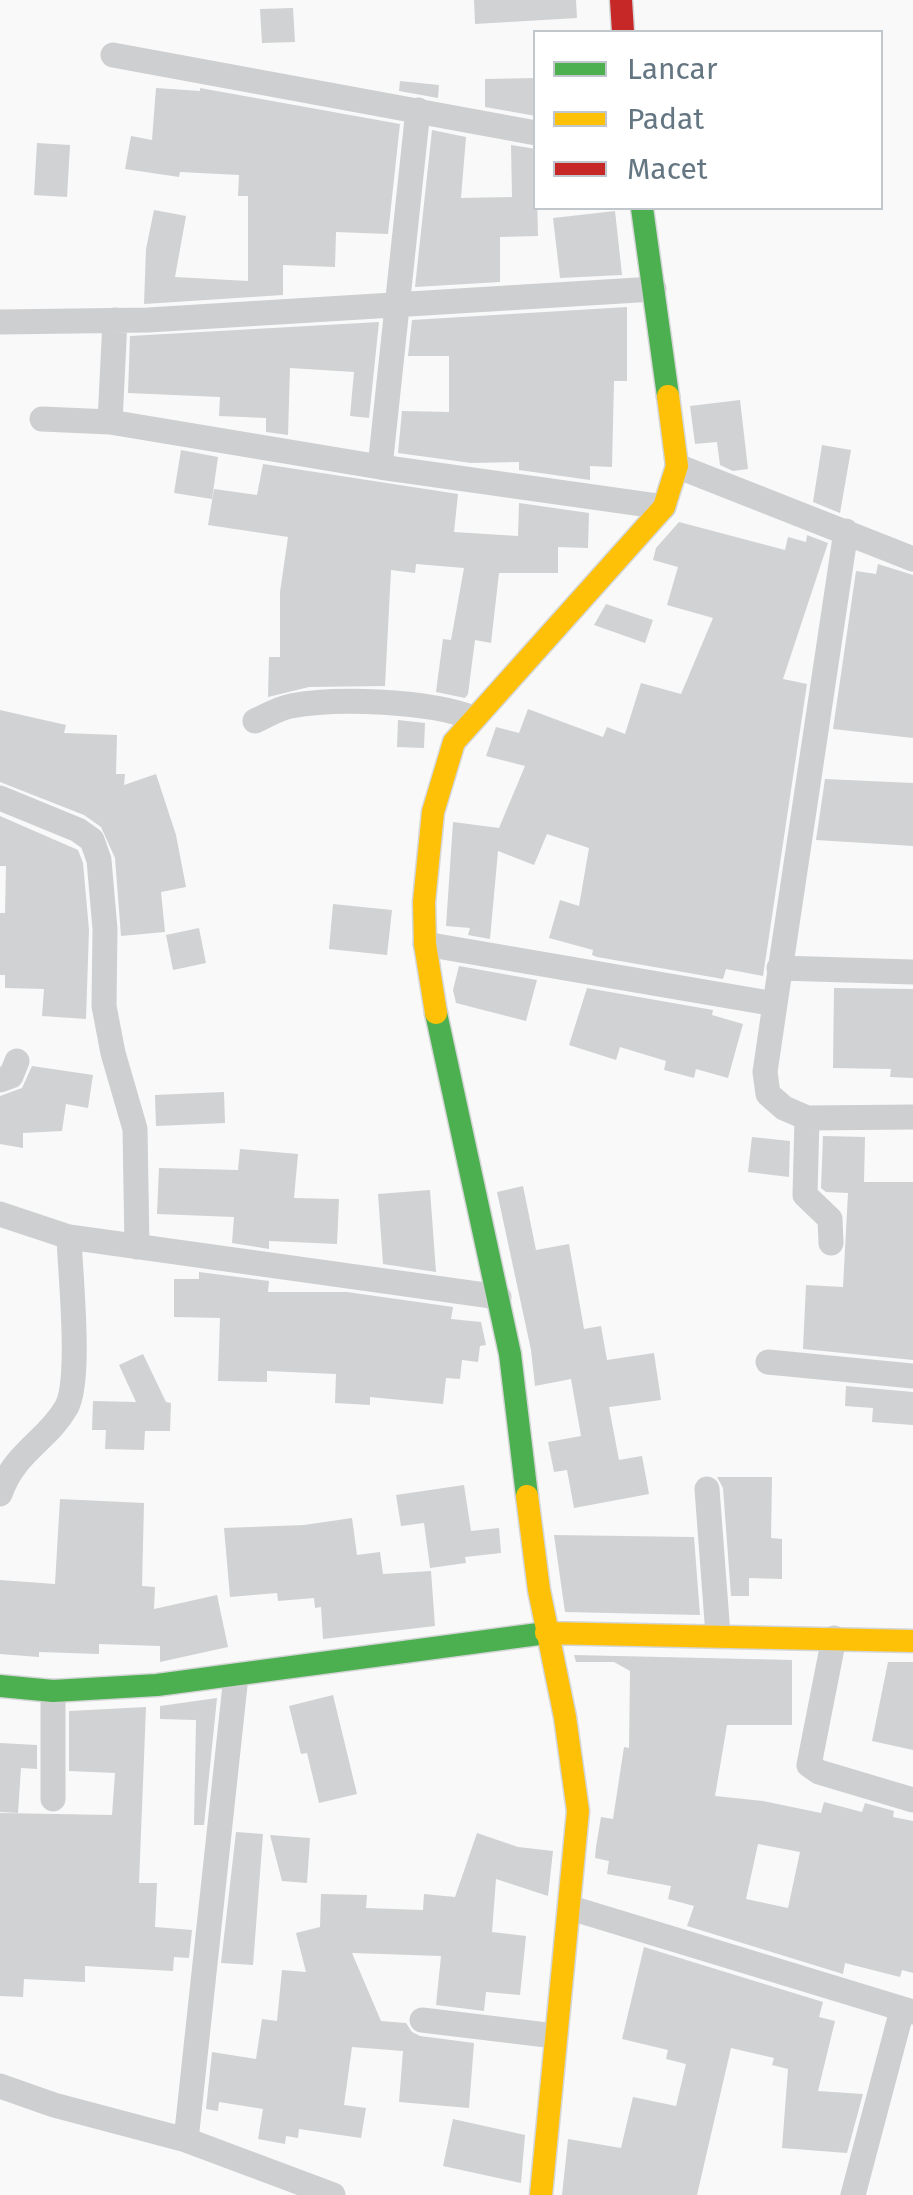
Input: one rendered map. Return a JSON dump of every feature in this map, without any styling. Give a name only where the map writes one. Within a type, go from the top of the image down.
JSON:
[{"type":"street","points":[[620,0],[623,30]]},
{"type":"street","points":[[113,56],[533,132]]},
{"type":"street","points":[[380,467],[418,110]]},
{"type":"street","points":[[540,2195],[578,1811],[565,1717],[546,1633],[522,1431],[499,1297],[430,984],[424,902],[438,786],[454,742],[664,507],[678,466],[642,210]]},
{"type":"street","points":[[0,322],[398,306],[654,289]]},
{"type":"street","points":[[110,422],[115,320]]},
{"type":"street","points":[[42,419],[110,422],[380,467],[664,507]]},
{"type":"street","points":[[678,466],[913,560]]},
{"type":"street","points":[[846,531],[765,1072],[768,1094],[784,1108],[807,1118],[913,1117]]},
{"type":"street","points":[[254,721],[286,706],[334,700],[454,710],[473,718]]},
{"type":"street","points":[[0,798],[78,830],[92,840],[99,860],[105,929],[104,1006],[113,1054],[135,1129],[137,1247]]},
{"type":"street","points":[[426,944],[775,1004]]},
{"type":"street","points":[[779,968],[913,972]]},
{"type":"street","points":[[807,1118],[805,1195],[830,1219],[831,1243]]},
{"type":"street","points":[[0,1214],[69,1238],[499,1297]]},
{"type":"street","points":[[0,1494],[15,1464],[66,1408],[72,1391],[69,1238]]},
{"type":"street","points":[[768,1362],[913,1376]]},
{"type":"street","points":[[708,1489],[718,1636]]},
{"type":"street","points":[[0,1686],[53,1691],[158,1685],[546,1633],[913,1641]]},
{"type":"street","points":[[834,1638],[809,1765],[819,1772],[913,1800]]},
{"type":"street","points":[[186,2140],[236,1676]]},
{"type":"street","points":[[53,1691],[53,1799]]},
{"type":"street","points":[[571,1908],[907,2011],[853,2195]]},
{"type":"street","points":[[422,2020],[555,2036]]},
{"type":"street","points":[[0,2086],[54,2105],[186,2140],[333,2195]]},
{"type":"building","points":[[474,0],[576,0],[577,18],[475,24]]},
{"type":"building","points":[[293,8],[295,42],[262,43],[260,9]]},
{"type":"building","points":[[533,78],[533,115],[485,107],[485,79]]},
{"type":"building","points":[[400,81],[439,85],[438,98],[399,91]]},
{"type":"building","points":[[156,88],[200,88],[400,124],[388,234],[336,232],[335,267],[283,265],[283,295],[144,304],[146,249],[154,210],[186,216],[175,277],[248,281],[248,196],[238,196],[239,175],[180,172],[179,177],[125,169],[131,136],[152,140]]},
{"type":"building","points":[[432,130],[466,137],[461,198],[512,197],[511,145],[533,149],[533,210],[537,210],[538,236],[500,237],[500,282],[415,287]]},
{"type":"building","points":[[37,143],[70,145],[67,197],[34,195]]},
{"type":"building","points":[[615,211],[622,275],[560,278],[553,218]]},
{"type":"building","points":[[627,307],[627,381],[614,381],[612,467],[590,466],[590,480],[519,470],[519,462],[471,463],[398,453],[402,411],[449,412],[449,356],[408,356],[412,320]]},
{"type":"building","points":[[379,322],[369,418],[350,416],[354,372],[290,368],[288,435],[266,432],[266,418],[219,416],[220,397],[128,393],[130,336]]},
{"type":"building","points":[[740,400],[748,469],[733,471],[720,465],[717,442],[695,444],[690,406]]},
{"type":"building","points":[[822,445],[851,450],[840,513],[813,502]]},
{"type":"building","points":[[181,450],[218,457],[212,499],[174,493]]},
{"type":"building","points":[[263,464],[458,494],[454,532],[518,536],[519,503],[589,513],[588,548],[558,547],[558,573],[499,573],[491,643],[475,640],[465,698],[436,692],[443,639],[451,640],[464,568],[416,564],[415,573],[391,570],[385,686],[309,687],[268,697],[269,657],[280,657],[280,592],[288,537],[208,525],[214,489],[257,495]]},
{"type":"building","points":[[679,522],[785,550],[788,537],[806,542],[807,535],[828,543],[783,679],[807,684],[763,976],[726,969],[723,979],[597,957],[592,955],[593,950],[549,938],[560,900],[579,906],[589,848],[547,834],[534,865],[498,851],[490,939],[468,935],[470,928],[446,926],[453,822],[499,828],[525,766],[486,756],[496,727],[519,733],[528,709],[603,737],[607,727],[625,734],[641,683],[681,694],[713,618],[667,605],[678,567],[653,560],[656,548]]},
{"type":"building","points":[[878,564],[913,575],[913,738],[833,729],[856,571],[876,574]]},
{"type":"building","points":[[606,604],[653,620],[645,643],[594,625]]},
{"type":"building","points":[[0,710],[66,725],[64,733],[117,735],[116,774],[125,774],[124,785],[156,774],[176,835],[186,887],[161,892],[165,932],[121,936],[115,858],[101,827],[84,815],[0,782]]},
{"type":"building","points":[[398,720],[425,723],[424,748],[397,747]]},
{"type":"building","points":[[825,779],[913,783],[913,846],[816,840]]},
{"type":"building","points":[[0,816],[78,850],[83,863],[89,930],[86,1019],[42,1016],[44,989],[5,988],[5,975],[0,975],[0,913],[5,913],[6,866],[0,866]]},
{"type":"building","points":[[333,904],[392,910],[387,955],[329,949]]},
{"type":"building","points":[[199,928],[206,963],[173,970],[166,935]]},
{"type":"building","points":[[459,966],[537,980],[526,1021],[456,1003],[453,990]]},
{"type":"building","points":[[587,988],[713,1010],[712,1015],[743,1024],[728,1078],[696,1069],[694,1078],[664,1070],[666,1061],[620,1047],[616,1060],[569,1045]]},
{"type":"building","points":[[834,988],[913,989],[913,1078],[890,1077],[891,1069],[833,1068]]},
{"type":"building","points":[[32,1066],[93,1075],[88,1108],[66,1104],[62,1131],[23,1133],[23,1148],[0,1144],[0,1096],[22,1088]]},
{"type":"building","points":[[224,1092],[225,1123],[156,1126],[155,1095]]},
{"type":"building","points":[[823,1136],[865,1137],[864,1182],[913,1182],[913,1360],[803,1349],[806,1285],[843,1287],[848,1193],[826,1192],[821,1188]]},
{"type":"building","points":[[752,1137],[790,1141],[789,1177],[748,1172]]},
{"type":"building","points":[[240,1149],[298,1154],[294,1198],[339,1199],[337,1244],[269,1241],[269,1249],[232,1243],[234,1217],[157,1214],[159,1168],[238,1170]]},
{"type":"building","points":[[523,1186],[536,1250],[569,1244],[584,1329],[601,1326],[607,1360],[654,1353],[661,1400],[609,1407],[619,1460],[642,1456],[649,1494],[574,1508],[567,1470],[554,1472],[548,1442],[581,1436],[571,1379],[535,1386],[497,1192]]},
{"type":"building","points":[[430,1190],[436,1272],[383,1264],[378,1194]]},
{"type":"building","points":[[199,1272],[269,1281],[268,1292],[347,1292],[453,1307],[451,1319],[481,1322],[486,1345],[480,1346],[478,1362],[462,1360],[460,1379],[446,1378],[443,1404],[370,1397],[370,1405],[335,1403],[336,1374],[267,1371],[267,1382],[218,1381],[220,1318],[174,1317],[174,1279],[199,1279]]},
{"type":"building","points":[[143,1354],[166,1402],[171,1403],[170,1431],[145,1431],[144,1450],[105,1449],[106,1430],[92,1430],[93,1401],[136,1402],[119,1365]]},
{"type":"building","points":[[846,1386],[913,1392],[913,1425],[872,1422],[873,1408],[845,1406]]},
{"type":"building","points":[[717,1477],[772,1477],[771,1538],[782,1539],[782,1579],[749,1578],[749,1596],[731,1596],[723,1488]]},
{"type":"building","points":[[464,1485],[471,1531],[499,1528],[501,1553],[465,1557],[466,1563],[430,1568],[424,1523],[401,1526],[396,1495]]},
{"type":"building","points":[[60,1499],[144,1503],[142,1586],[155,1587],[154,1609],[217,1595],[228,1647],[160,1662],[160,1646],[99,1644],[99,1654],[0,1654],[0,1580],[55,1584]]},
{"type":"building","points":[[352,1518],[357,1555],[380,1552],[383,1574],[431,1571],[435,1626],[323,1639],[321,1607],[315,1608],[314,1598],[278,1601],[277,1593],[230,1597],[224,1528],[304,1525]]},
{"type":"building","points":[[554,1535],[694,1537],[700,1615],[565,1612]]},
{"type":"building","points":[[574,1655],[792,1660],[792,1725],[727,1725],[715,1796],[821,1813],[824,1802],[862,1812],[865,1803],[894,1811],[893,1817],[913,1821],[913,1973],[902,1970],[900,1977],[845,1963],[843,1974],[687,1926],[694,1906],[668,1899],[671,1886],[607,1874],[609,1861],[595,1858],[596,1847],[601,1817],[613,1819],[624,1747],[629,1748],[630,1671],[614,1662],[576,1662]],"holes":[[[758,1844],[800,1852],[788,1908],[746,1899]]]},
{"type":"building","points":[[888,1662],[913,1662],[913,1750],[872,1741]]},
{"type":"building","points":[[333,1695],[357,1794],[319,1803],[307,1753],[301,1754],[289,1706]]},
{"type":"building","points":[[217,1698],[204,1825],[194,1825],[196,1720],[160,1719],[160,1706]]},
{"type":"building","points":[[146,1707],[139,1883],[157,1883],[155,1927],[192,1930],[189,1958],[174,1957],[173,1971],[85,1966],[85,1982],[24,1979],[23,1997],[0,1996],[0,1813],[112,1815],[115,1773],[69,1771],[69,1711]]},
{"type":"building","points":[[0,1743],[37,1745],[37,1769],[21,1768],[18,1813],[0,1812]]},
{"type":"building","points":[[236,1832],[263,1834],[253,1965],[221,1963]]},
{"type":"building","points":[[477,1833],[518,1847],[553,1851],[548,1896],[496,1879],[492,1932],[526,1936],[520,1995],[486,1992],[484,2011],[436,2005],[441,1956],[352,1953],[381,2021],[406,2023],[420,2036],[474,2043],[469,2108],[399,2102],[403,2051],[352,2047],[344,2105],[366,2108],[361,2138],[299,2129],[298,2138],[286,2136],[285,2144],[258,2139],[263,2109],[219,2102],[218,2111],[206,2109],[212,2052],[256,2059],[262,2019],[277,2021],[282,1970],[306,1972],[296,1933],[320,1927],[321,1894],[367,1895],[366,1908],[423,1910],[424,1894],[455,1897]]},
{"type":"building","points":[[270,1835],[310,1838],[307,1883],[282,1881]]},
{"type":"building","points":[[644,1947],[823,2002],[819,2017],[835,2021],[818,2091],[863,2094],[847,2153],[782,2148],[788,2069],[772,2065],[774,2058],[731,2048],[697,2195],[562,2195],[568,2139],[621,2148],[633,2097],[676,2106],[686,2064],[666,2059],[668,2050],[622,2039]]},
{"type":"building","points":[[453,2119],[525,2135],[521,2183],[443,2166]]},
{"type":"traffic: fast","points":[[642,210],[668,396]]},
{"type":"traffic: fast","points":[[436,1013],[510,1354],[527,1496]]},
{"type":"traffic: fast","points":[[0,1686],[53,1691],[157,1685],[546,1633]]},
{"type":"traffic: slow","points":[[436,1013],[425,944],[424,902],[433,812],[454,742],[664,507],[677,466],[668,396]]},
{"type":"traffic: slow","points":[[527,1496],[539,1590],[565,1717],[578,1811],[541,2195]]},
{"type":"traffic: slow","points":[[546,1633],[913,1641]]},
{"type":"traffic: jam","points":[[621,0],[623,30]]}]
